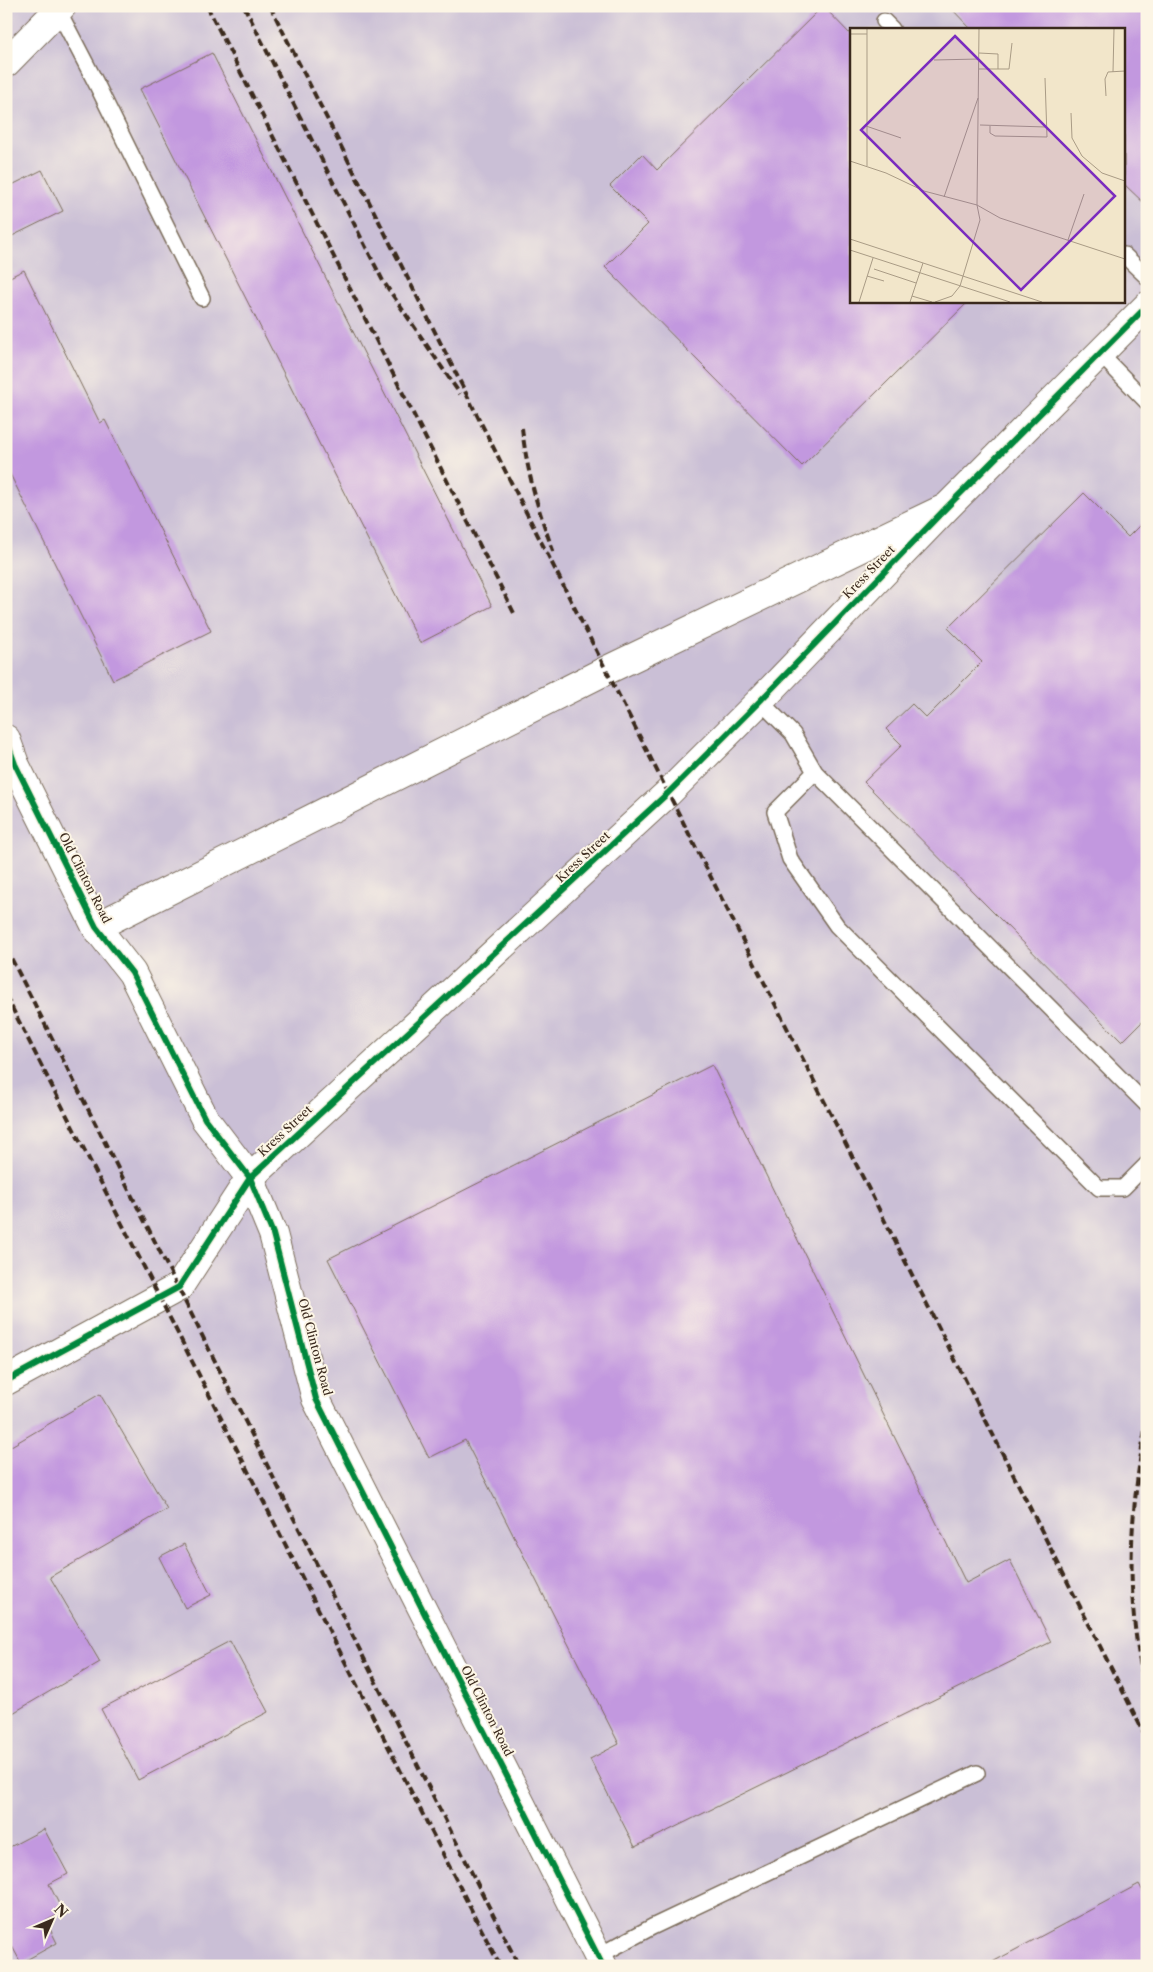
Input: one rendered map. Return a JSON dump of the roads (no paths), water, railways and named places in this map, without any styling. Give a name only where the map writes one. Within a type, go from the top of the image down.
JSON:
[{"type":"street","points":[[6,63],[60,8]]},
{"type":"street","name":"Kress Street","points":[[6,1380],[179,1287],[250,1178],[668,793],[760,701],[947,507],[1147,306]]},
{"type":"street","name":"Kress Street","points":[[96,927],[605,670],[947,507]]},
{"type":"street","name":"Old Clinton Road","points":[[6,739],[15,764],[96,927],[132,973],[205,1119],[250,1178],[273,1234],[316,1399],[601,1961]]},
{"type":"lane","points":[[60,8],[202,298]]},
{"type":"lane","points":[[1126,257],[1147,277]]},
{"type":"lane","points":[[1100,354],[1147,402]]},
{"type":"lane","points":[[760,701],[793,734],[815,772],[1147,1105]]},
{"type":"lane","points":[[815,772],[775,812],[790,859],[837,926],[1099,1188],[1123,1188],[1147,1164]]},
{"type":"lane","points":[[601,1961],[652,1927],[978,1773]]},
{"type":"railway","points":[[207,6],[515,615]]},
{"type":"railway","points":[[244,6],[383,281],[460,394]]},
{"type":"railway","points":[[270,6],[1147,1739]]},
{"type":"railway","points":[[522,428],[534,491],[554,553]]},
{"type":"railway","points":[[6,948],[519,1966]]},
{"type":"railway","points":[[6,996],[500,1966]]},
{"type":"railway","points":[[1147,1419],[1136,1489],[1132,1557],[1135,1625],[1147,1695]]}]
